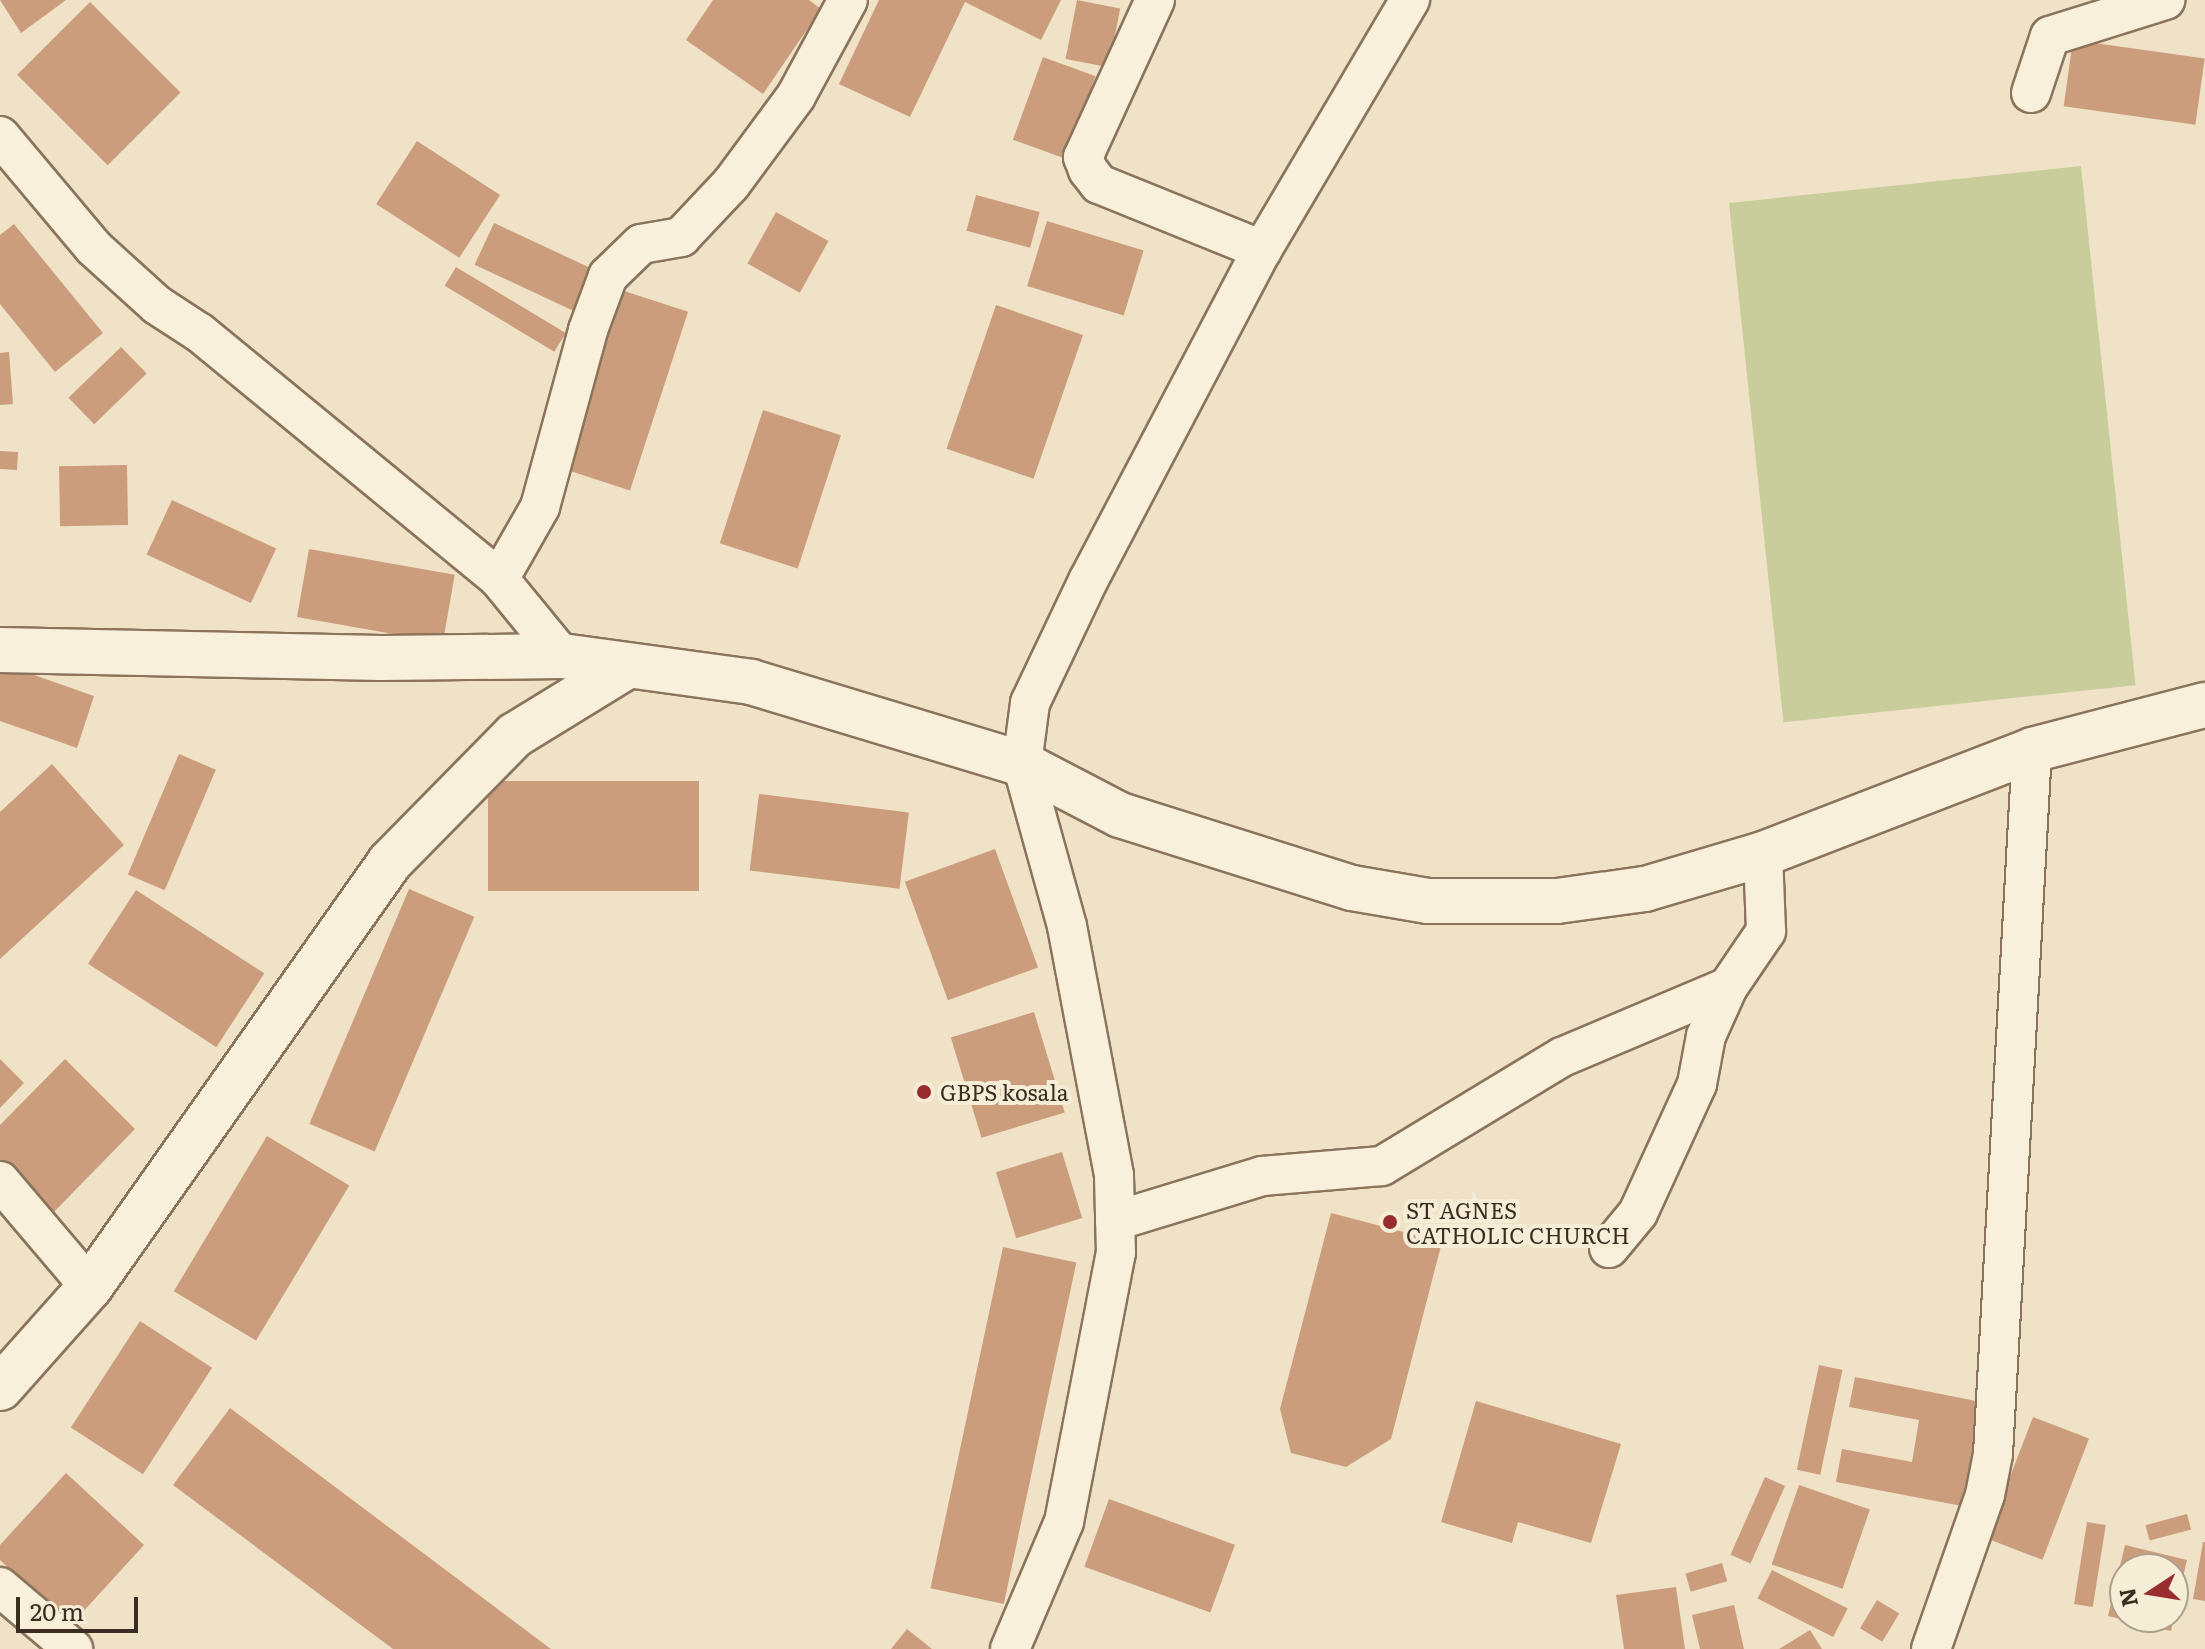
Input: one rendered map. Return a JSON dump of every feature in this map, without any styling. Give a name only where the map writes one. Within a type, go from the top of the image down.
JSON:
[{"type":"main road","points":[[0,650],[381,658],[562,656],[751,682],[1022,764],[1120,815],[1352,888],[1428,901],[1557,901],[1645,889],[1763,854],[2032,750],[2205,705]]},
{"type":"main road","points":[[0,1388],[90,1287],[390,862],[515,735],[626,667]]},
{"type":"street","points":[[499,579],[540,507],[588,330],[608,276],[641,244],[681,237],[731,184],[796,96],[848,0]]},
{"type":"street","points":[[1155,0],[1083,157],[1088,170],[1099,184],[1262,250]]},
{"type":"street","points":[[1010,1649],[1064,1522],[1116,1253],[1114,1175],[1067,926],[1022,764],[1030,703],[1089,579],[1262,250],[1410,0]]},
{"type":"street","points":[[2031,93],[2050,36],[2165,0]]},
{"type":"street","points":[[0,136],[93,247],[157,305],[200,333],[499,579],[562,656]]},
{"type":"street","points":[[1930,1648],[1985,1495],[1993,1454],[2032,750]]},
{"type":"street","points":[[1609,1248],[1638,1213],[1697,1084],[1706,1036],[1728,987],[1766,931],[1763,854]]},
{"type":"street","points":[[1115,1221],[1262,1176],[1382,1166],[1562,1057],[1728,987]]},
{"type":"street","points":[[0,1181],[90,1287]]},
{"type":"street","points":[[0,1587],[73,1649]]},
{"type":"green space","points":[[2081,166],[2136,685],[1784,722],[1729,203]]},
{"type":"building","points":[[0,0],[66,0],[21,33]]},
{"type":"building","points":[[713,0],[809,0],[821,9],[763,94],[686,40]]},
{"type":"building","points":[[879,0],[1061,0],[1041,40],[965,2],[910,117],[839,84]]},
{"type":"building","points":[[1077,0],[1120,8],[1109,67],[1066,59]]},
{"type":"building","points":[[90,2],[181,93],[108,165],[17,75]]},
{"type":"building","points":[[2073,40],[2205,59],[2195,125],[2064,106]]},
{"type":"building","points":[[1043,57],[1096,76],[1066,159],[1013,140]]},
{"type":"building","points":[[417,141],[500,195],[459,258],[376,204]]},
{"type":"building","points":[[976,195],[1040,212],[1030,248],[966,231]]},
{"type":"building","points":[[776,212],[828,241],[800,293],[747,264]]},
{"type":"building","points":[[1047,221],[1144,251],[1124,316],[1027,286]]},
{"type":"building","points":[[494,223],[596,271],[577,312],[475,265]]},
{"type":"building","points":[[14,224],[103,333],[55,372],[0,304],[0,235]]},
{"type":"building","points":[[456,267],[566,333],[554,352],[445,286]]},
{"type":"building","points":[[612,287],[688,312],[630,491],[554,466]]},
{"type":"building","points":[[996,305],[1083,335],[1034,479],[947,449]]},
{"type":"building","points":[[121,347],[147,374],[94,424],[68,398]]},
{"type":"building","points":[[9,352],[13,404],[0,405],[0,353]]},
{"type":"building","points":[[763,410],[841,435],[798,568],[720,543]]},
{"type":"building","points":[[0,451],[18,452],[17,470],[0,469]]},
{"type":"building","points":[[127,465],[128,525],[60,526],[59,466]]},
{"type":"building","points":[[172,500],[276,549],[251,603],[147,554]]},
{"type":"building","points":[[309,549],[455,575],[443,643],[297,617]]},
{"type":"building","points":[[0,663],[94,696],[77,748],[0,721]]},
{"type":"building","points":[[179,754],[216,770],[165,890],[128,875]]},
{"type":"building","points":[[52,764],[124,845],[0,959],[0,812]]},
{"type":"building","points":[[488,781],[699,781],[699,891],[488,891]]},
{"type":"building","points":[[759,794],[909,812],[899,889],[750,870]]},
{"type":"building","points":[[995,849],[1038,967],[948,1000],[905,882]]},
{"type":"building","points":[[409,889],[474,917],[375,1151],[309,1124]]},
{"type":"building","points":[[136,890],[264,973],[216,1047],[88,964]]},
{"type":"building","points":[[1034,1012],[1065,1112],[982,1138],[951,1037]]},
{"type":"building","points":[[0,1059],[24,1083],[0,1108]]},
{"type":"building","points":[[65,1059],[135,1129],[51,1215],[0,1164],[0,1125]]},
{"type":"building","points":[[267,1136],[349,1185],[256,1341],[174,1291]]},
{"type":"building","points":[[1062,1152],[1082,1218],[1016,1238],[996,1172]]},
{"type":"building","points":[[1331,1213],[1442,1242],[1391,1439],[1346,1467],[1291,1453],[1280,1409]]},
{"type":"building","points":[[1003,1247],[1076,1263],[1004,1604],[930,1588]]},
{"type":"building","points":[[140,1321],[212,1368],[143,1474],[71,1428]]},
{"type":"building","points":[[1819,1365],[1842,1370],[1820,1475],[1797,1470]]},
{"type":"building","points":[[1855,1377],[1981,1402],[1962,1506],[1836,1482],[1842,1449],[1912,1462],[1919,1420],[1849,1407]]},
{"type":"building","points":[[1476,1401],[1621,1444],[1591,1543],[1518,1522],[1512,1543],[1441,1522]]},
{"type":"building","points":[[230,1408],[551,1649],[393,1649],[173,1485]]},
{"type":"building","points":[[2033,1417],[2089,1439],[2042,1560],[1986,1538]]},
{"type":"building","points":[[66,1473],[144,1545],[70,1626],[0,1560],[0,1545]]},
{"type":"building","points":[[1765,1477],[1785,1486],[1751,1564],[1730,1555]]},
{"type":"building","points":[[1799,1485],[1870,1509],[1843,1589],[1772,1564]]},
{"type":"building","points":[[1109,1499],[1235,1545],[1210,1612],[1084,1567]]},
{"type":"building","points":[[2187,1514],[2191,1529],[2150,1541],[2145,1525]]},
{"type":"building","points":[[2087,1522],[2106,1525],[2093,1607],[2074,1604]]},
{"type":"building","points":[[2205,1542],[2205,1601],[2193,1599]]},
{"type":"building","points":[[2125,1545],[2158,1553],[2123,1553]]},
{"type":"building","points":[[1722,1563],[1727,1581],[1691,1592],[1685,1573]]},
{"type":"building","points":[[1772,1570],[1848,1609],[1833,1637],[1757,1599]]},
{"type":"building","points":[[1676,1587],[1685,1649],[1624,1649],[1616,1595]]},
{"type":"building","points":[[1877,1600],[1899,1613],[1882,1642],[1860,1628]]},
{"type":"building","points":[[1734,1605],[1744,1649],[1700,1649],[1692,1615]]},
{"type":"building","points":[[907,1629],[932,1649],[891,1649]]},
{"type":"building","points":[[1810,1630],[1822,1649],[1779,1649]]},
{"type":"place","name":"GBPS kosala","points":[[924,1092]]},
{"type":"place","name":"ST AGNES CATHOLIC CHURCH","points":[[1390,1222]]}]
